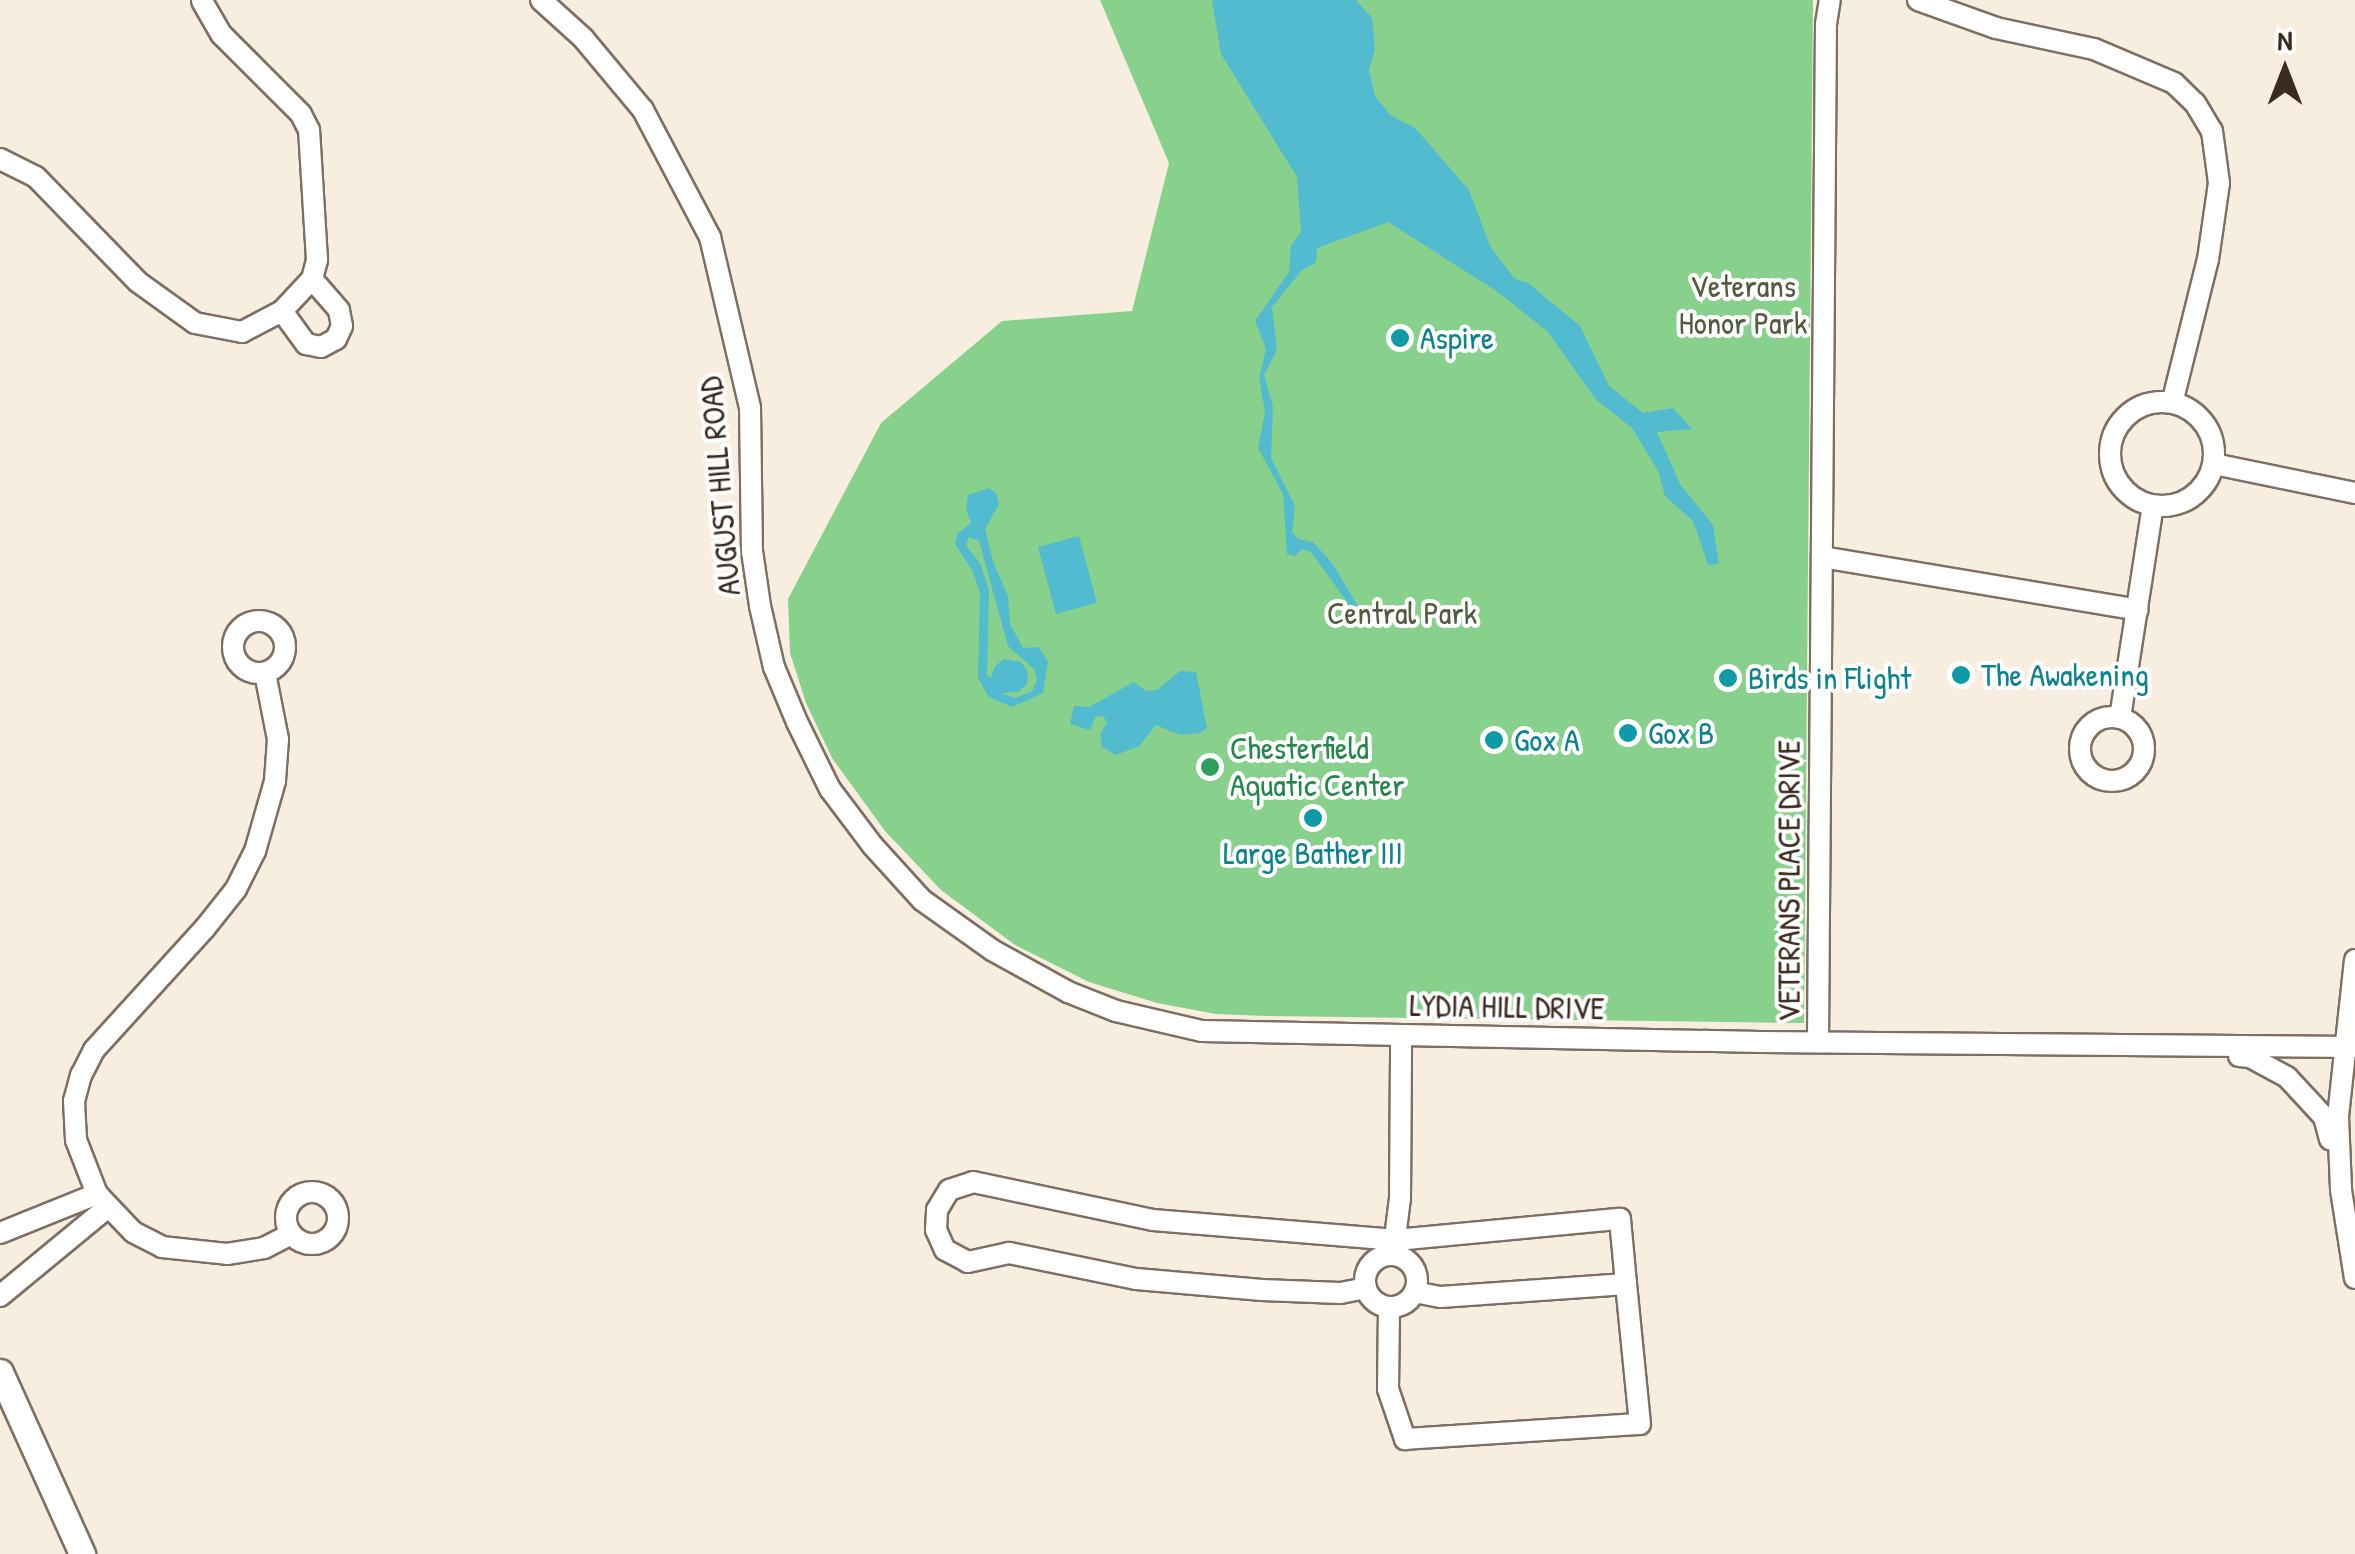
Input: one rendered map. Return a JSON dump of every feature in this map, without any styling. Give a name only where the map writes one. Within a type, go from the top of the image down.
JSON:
[{"type":"main road","points":[[0,1372],[82,1554]]},
{"type":"street","points":[[0,159],[36,177],[138,282],[195,323],[242,332],[282,311],[312,279],[318,260],[309,130],[301,114],[221,34],[202,0]]},
{"type":"street","name":"AUGUST HILL ROAD","points":[[541,0],[583,38],[643,110],[710,237],[750,408],[752,551],[760,606],[774,667],[797,722]]},
{"type":"street","name":"VETERANS PLACE DRIVE","points":[[1818,1042],[1826,24],[1830,0]]},
{"type":"street","points":[[1918,0],[1996,28],[2094,49],[2174,83],[2195,104],[2212,131],[2220,183],[2208,259],[2172,403]]},
{"type":"street","points":[[282,311],[306,344],[321,347],[336,339],[342,326],[339,310],[312,279]]},
{"type":"street","points":[[2148,403],[2172,403],[2198,415],[2208,429],[2214,464],[2198,492],[2184,501],[2152,506],[2122,488],[2109,456],[2111,439],[2132,410],[2148,403]]},
{"type":"street","points":[[2214,464],[2355,493]]},
{"type":"street","points":[[2120,718],[2152,506]]},
{"type":"street","points":[[1822,557],[2138,610]]},
{"type":"street","points":[[264,673],[278,739],[275,781],[255,851],[236,889],[94,1050],[74,1101],[76,1140],[102,1201],[147,1240],[193,1254],[264,1248],[292,1234]]},
{"type":"street","name":"LYDIA HILL DRIVE","points":[[797,722],[830,789],[922,900],[992,950],[1068,992],[1116,1010],[1202,1030],[2351,1051]]},
{"type":"street","points":[[2341,1184],[2338,1117],[2351,1051],[2355,960]]},
{"type":"street","points":[[1394,1247],[1370,1264],[1366,1288],[1374,1301],[1389,1306],[1404,1303],[1414,1292],[1414,1268],[1394,1247],[1400,1035]]},
{"type":"street","points":[[2162,1048],[2250,1057],[2288,1077],[2324,1117],[2341,1184],[2355,1278]]},
{"type":"street","points":[[1366,1288],[1340,1293],[1262,1290],[1136,1279],[1010,1253],[968,1262],[946,1250],[936,1230],[937,1210],[949,1190],[973,1182],[1153,1220],[1394,1247],[1620,1218],[1640,1424],[1405,1439],[1388,1389],[1389,1306]]},
{"type":"street","points":[[0,1233],[102,1201]]},
{"type":"street","points":[[0,1296],[102,1201]]},
{"type":"street","points":[[1414,1292],[1440,1297],[1626,1284]]},
{"type":"green space","name":"Central Park","points":[[1100,0],[1813,0],[1804,1023],[1266,1016],[1216,1014],[1157,1003],[1089,982],[1015,945],[941,890],[885,831],[832,758],[806,703],[790,653],[788,599],[881,423],[1002,321],[1132,311],[1169,163]]},
{"type":"water","points":[[1212,0],[1356,0],[1372,18],[1375,49],[1369,70],[1375,96],[1390,115],[1415,128],[1469,190],[1490,246],[1514,278],[1528,283],[1580,326],[1609,386],[1643,413],[1673,408],[1692,429],[1657,432],[1680,484],[1713,525],[1719,564],[1708,565],[1693,521],[1665,496],[1658,471],[1632,428],[1596,400],[1548,332],[1498,292],[1388,222],[1317,248],[1316,262],[1301,271],[1272,307],[1277,350],[1264,375],[1273,407],[1271,458],[1295,506],[1292,532],[1298,539],[1313,542],[1332,563],[1361,611],[1358,621],[1352,623],[1348,617],[1350,606],[1311,552],[1302,549],[1295,556],[1287,554],[1283,494],[1258,448],[1265,412],[1259,378],[1266,349],[1255,321],[1289,272],[1291,246],[1301,232],[1297,177],[1221,54]]},
{"type":"water","points":[[989,488],[996,493],[999,504],[985,529],[993,562],[1008,596],[1010,624],[1023,648],[1038,647],[1048,661],[1043,693],[1012,707],[989,697],[978,678],[980,593],[972,570],[955,544],[957,534],[971,523],[966,509],[968,495]],"holes":[[[969,537],[979,541],[1008,646],[1035,670],[1037,680],[1032,691],[1015,698],[1001,693],[1018,692],[1027,684],[1028,672],[1021,662],[1004,659],[995,666],[991,678],[987,675],[989,590],[980,564],[966,545]]]},
{"type":"water","points":[[1079,536],[1097,603],[1056,614],[1038,547]]},
{"type":"water","points":[[1180,671],[1196,672],[1207,728],[1199,733],[1180,735],[1156,725],[1139,746],[1116,755],[1102,747],[1100,734],[1107,723],[1104,717],[1096,716],[1090,730],[1070,724],[1074,706],[1089,707],[1134,682],[1146,691],[1157,690]]},
{"type":"place","name":"Aspire","points":[[1400,338]]},
{"type":"place","name":"The Awakening","points":[[1961,675]]},
{"type":"place","name":"Birds in Flight","points":[[1728,678]]},
{"type":"place","name":"Gox B","points":[[1628,733]]},
{"type":"place","name":"Gox A","points":[[1494,740]]},
{"type":"place","name":"Chesterfield Aquatic Center","points":[[1210,767]]},
{"type":"place","name":"Large Bather III","points":[[1313,818]]},
{"type":"park label","name":"Veterans Honor Park","points":[[1743,306]]}]
